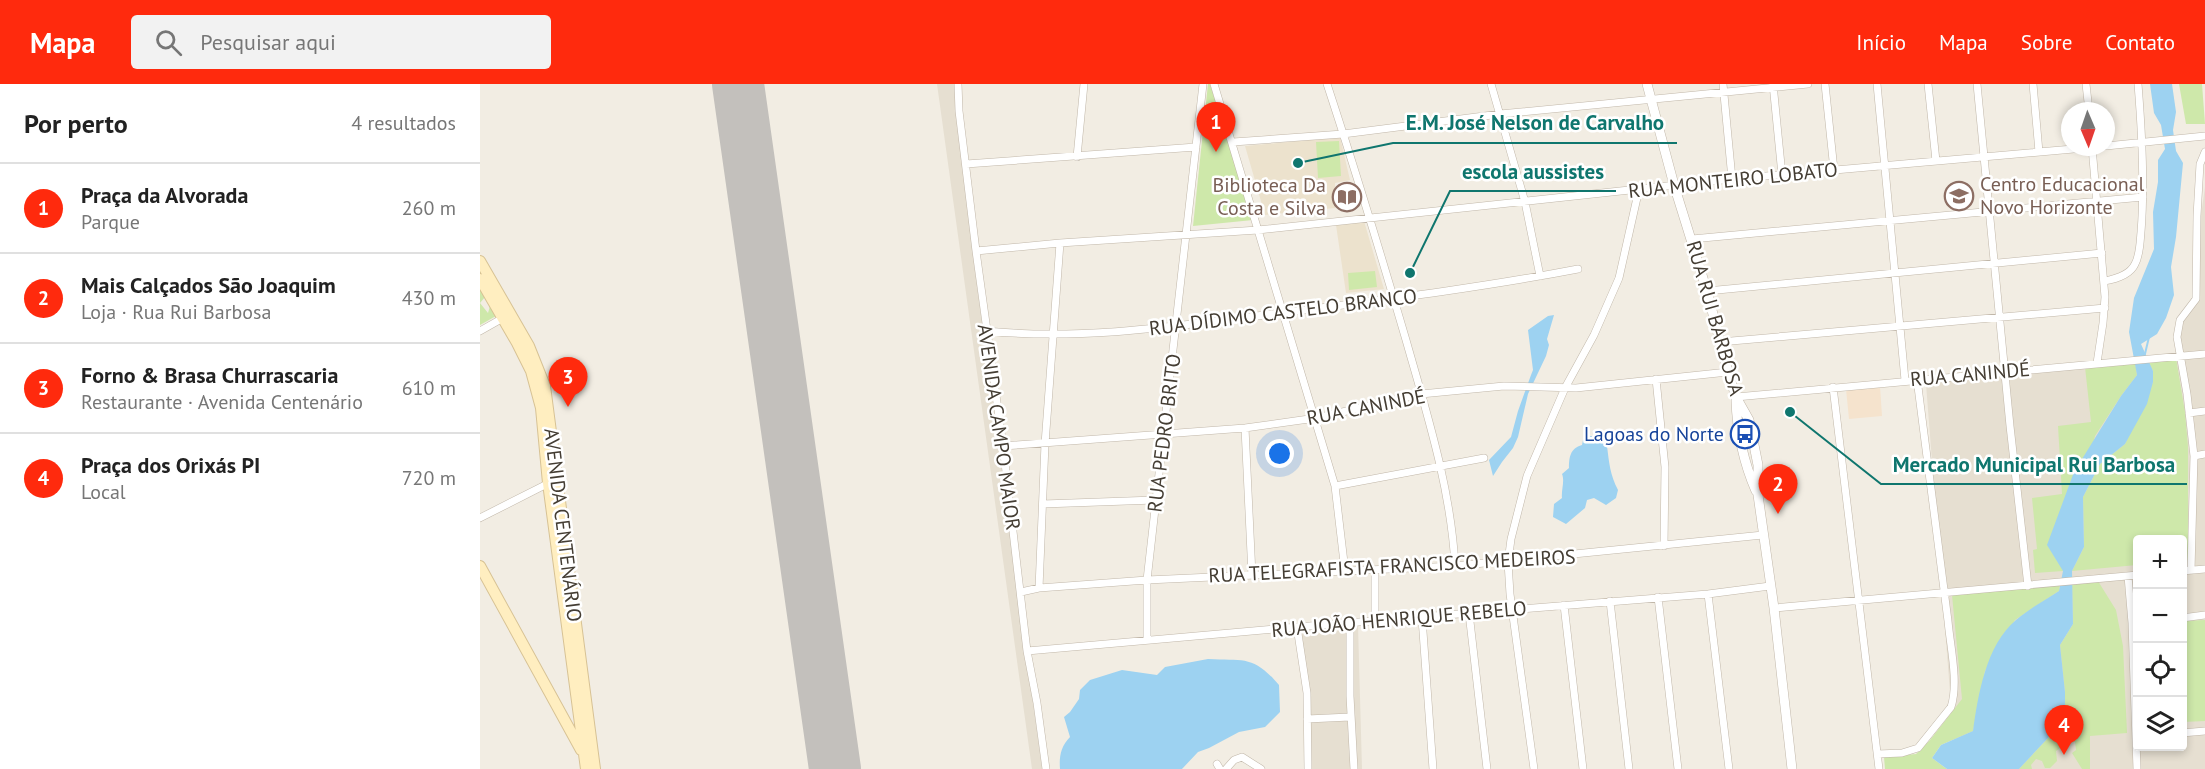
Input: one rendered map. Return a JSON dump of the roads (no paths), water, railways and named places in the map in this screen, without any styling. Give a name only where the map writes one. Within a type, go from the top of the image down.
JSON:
[{"type":"main road","name":"AVENIDA CENTENÁRIO","points":[[480,261],[529,346],[539,368],[549,407],[553,482],[586,769]]},
{"type":"main road","name":"AVENIDA CENTENÁRIO","points":[[480,279],[531,371],[541,408],[595,769]]},
{"type":"main road","points":[[480,566],[584,757]]},
{"type":"street","name":"AVENIDA CAMPO MAIOR","points":[[958,84],[976,251],[1003,446],[1027,651],[1046,769]]},
{"type":"street","points":[[1077,157],[1084,84]]},
{"type":"street","name":"RUA PEDRO BRITO","points":[[1147,640],[1147,580],[1155,500],[1203,84]]},
{"type":"street","points":[[1214,84],[1335,486],[1345,571]]},
{"type":"street","points":[[1327,84],[1422,394],[1449,506],[1455,566]]},
{"type":"street","points":[[1491,84],[1525,202],[1540,276]]},
{"type":"street","name":"RUA RUI BARBOSA","points":[[1647,84],[1728,372],[1736,397],[1749,420],[1758,465],[1762,535],[1774,608],[1792,769]]},
{"type":"street","points":[[1233,142],[1344,134],[1723,88],[1808,84]]},
{"type":"street","points":[[1825,84],[1834,170]]},
{"type":"street","points":[[1877,84],[1905,380]]},
{"type":"street","points":[[1928,84],[1936,161]]},
{"type":"street","points":[[1977,84],[2028,586]]},
{"type":"street","points":[[2033,84],[2039,152]]},
{"type":"street","points":[[2086,84],[2088,102]]},
{"type":"street","points":[[2104,281],[2126,274],[2135,264],[2139,247],[2143,197],[2138,84]]},
{"type":"street","points":[[1773,86],[1782,175]]},
{"type":"street","points":[[1723,88],[1732,179]]},
{"type":"street","points":[[2115,145],[2205,136]]},
{"type":"street","points":[[966,164],[1196,147]]},
{"type":"street","name":"RUA MONTEIRO LOBATO","points":[[976,251],[1258,230],[1732,179],[2061,150]]},
{"type":"street","points":[[2191,570],[2194,456],[2177,326],[2196,299],[2201,244],[2197,216],[2203,188],[2200,164],[2205,152]]},
{"type":"street","points":[[2094,156],[2105,308],[2097,363]]},
{"type":"street","points":[[1534,769],[1512,610],[1508,562],[1515,520],[1527,476],[1565,388],[1594,335],[1619,278],[1639,189]]},
{"type":"street","points":[[1692,239],[2143,197]]},
{"type":"street","points":[[1039,588],[1045,444],[1060,243]]},
{"type":"street","points":[[1707,291],[2102,253]]},
{"type":"street","name":"RUA DÍDIMO CASTELO BRANCO","points":[[986,331],[1055,333],[1177,325],[1394,299],[1578,269]]},
{"type":"street","points":[[2196,299],[2205,298]]},
{"type":"street","points":[[1720,342],[2105,308]]},
{"type":"street","points":[[480,331],[502,318]]},
{"type":"street","name":"RUA CANINDÉ","points":[[1736,397],[2205,354]]},
{"type":"street","name":"RUA CANINDÉ","points":[[1003,446],[1245,428],[1316,418],[1422,394],[1520,385],[1565,388],[1728,372]]},
{"type":"street","points":[[1656,379],[1665,467],[1664,546]]},
{"type":"street","points":[[1878,754],[1902,753],[1918,748],[1954,700],[1954,677],[1917,379]]},
{"type":"street","points":[[1833,387],[1879,769]]},
{"type":"street","points":[[2189,413],[2205,411]]},
{"type":"street","points":[[1245,428],[1252,575]]},
{"type":"street","points":[[2194,456],[2205,454]]},
{"type":"street","points":[[1335,486],[1484,458]]},
{"type":"street","points":[[480,518],[553,482]]},
{"type":"street","points":[[1043,504],[1155,500]]},
{"type":"street","name":"RUA TELEGRAFISTA FRANCISCO MEDEIROS","points":[[1021,592],[1039,588],[1147,580],[1508,562],[1762,535]]},
{"type":"street","points":[[1375,570],[1375,620]]},
{"type":"street","points":[[2187,570],[2205,570]]},
{"type":"street","points":[[2128,576],[2133,610]]},
{"type":"street","points":[[1774,608],[2133,576]]},
{"type":"street","name":"RUA JOÃO HENRIQUE REBELO","points":[[1027,651],[1350,622],[1708,594],[1770,586]]},
{"type":"street","points":[[1708,594],[1729,769]]},
{"type":"street","points":[[1658,597],[1678,769]]},
{"type":"street","points":[[1610,601],[1629,769]]},
{"type":"street","points":[[1564,606],[1583,769]]},
{"type":"street","points":[[1469,613],[1487,769]]},
{"type":"street","points":[[2187,617],[2205,615]]},
{"type":"street","points":[[1422,618],[1433,769]]},
{"type":"street","points":[[1350,622],[1350,717],[1354,769]]},
{"type":"street","points":[[1297,627],[1307,693],[1308,769]]},
{"type":"street","points":[[2135,643],[2136,697]]},
{"type":"street","points":[[1307,719],[1350,717]]},
{"type":"street","points":[[2187,733],[2205,731]]},
{"type":"street","points":[[2137,751],[2137,769]]},
{"type":"street","points":[[1226,769],[1234,760],[1242,757],[1261,769]]},
{"type":"water","points":[[2150,84],[2172,84],[2176,112],[2173,130],[2176,151],[2183,163],[2171,267],[2174,295],[2166,318],[2157,334],[2141,344],[2153,371],[2153,382],[2147,404],[2125,444],[2100,464],[2083,497],[2084,547],[2072,571],[2073,624],[2060,645],[2065,714],[2048,738],[2019,769],[1947,769],[1932,758],[1941,745],[1973,731],[1985,671],[1997,643],[2016,620],[2059,591],[2063,571],[2047,545],[2074,472],[2121,396],[2137,375],[2129,332],[2134,298],[2154,249],[2153,212],[2158,182],[2158,160],[2165,149],[2161,125],[2154,113]]},
{"type":"water","points":[[1554,315],[1547,339],[1549,345],[1546,356],[1528,394],[1518,437],[1493,476],[1489,460],[1511,437],[1533,370],[1528,330],[1548,316]]},
{"type":"water","points":[[1591,436],[1607,446],[1609,463],[1618,490],[1616,498],[1606,505],[1594,498],[1587,500],[1585,508],[1566,524],[1553,517],[1554,504],[1562,498],[1562,474],[1569,468],[1573,451],[1582,445],[1583,440]]},
{"type":"water","points":[[1208,659],[1248,661],[1262,669],[1279,685],[1280,712],[1265,727],[1239,732],[1198,752],[1182,769],[1060,769],[1061,752],[1070,737],[1064,717],[1079,699],[1080,690],[1090,680],[1122,670],[1157,675],[1165,667]]},
{"type":"waterway","points":[[2144,358],[2149,337]]},
{"type":"place","name":"Praça da Alvorada","points":[[1216,152]]},
{"type":"place","name":"E.M. José Nelson de Carvalho","points":[[1298,163]]},
{"type":"place","name":"Centro Educacional Novo Horizonte","points":[[1959,196]]},
{"type":"place","name":"Biblioteca Da Costa e Silva","points":[[1347,197]]},
{"type":"place","name":"escola aussistes","points":[[1410,273]]},
{"type":"place","name":"Forno & Brasa Churrascaria","points":[[568,407]]},
{"type":"place","name":"Mercado Municipal Rui Barbosa","points":[[1790,412]]},
{"type":"place","name":"Lagoas do Norte","points":[[1745,434]]},
{"type":"place","name":"Mais Calçados São Joaquim","points":[[1778,514]]},
{"type":"place","name":"Praça dos Orixás PI","points":[[2064,755]]}]
